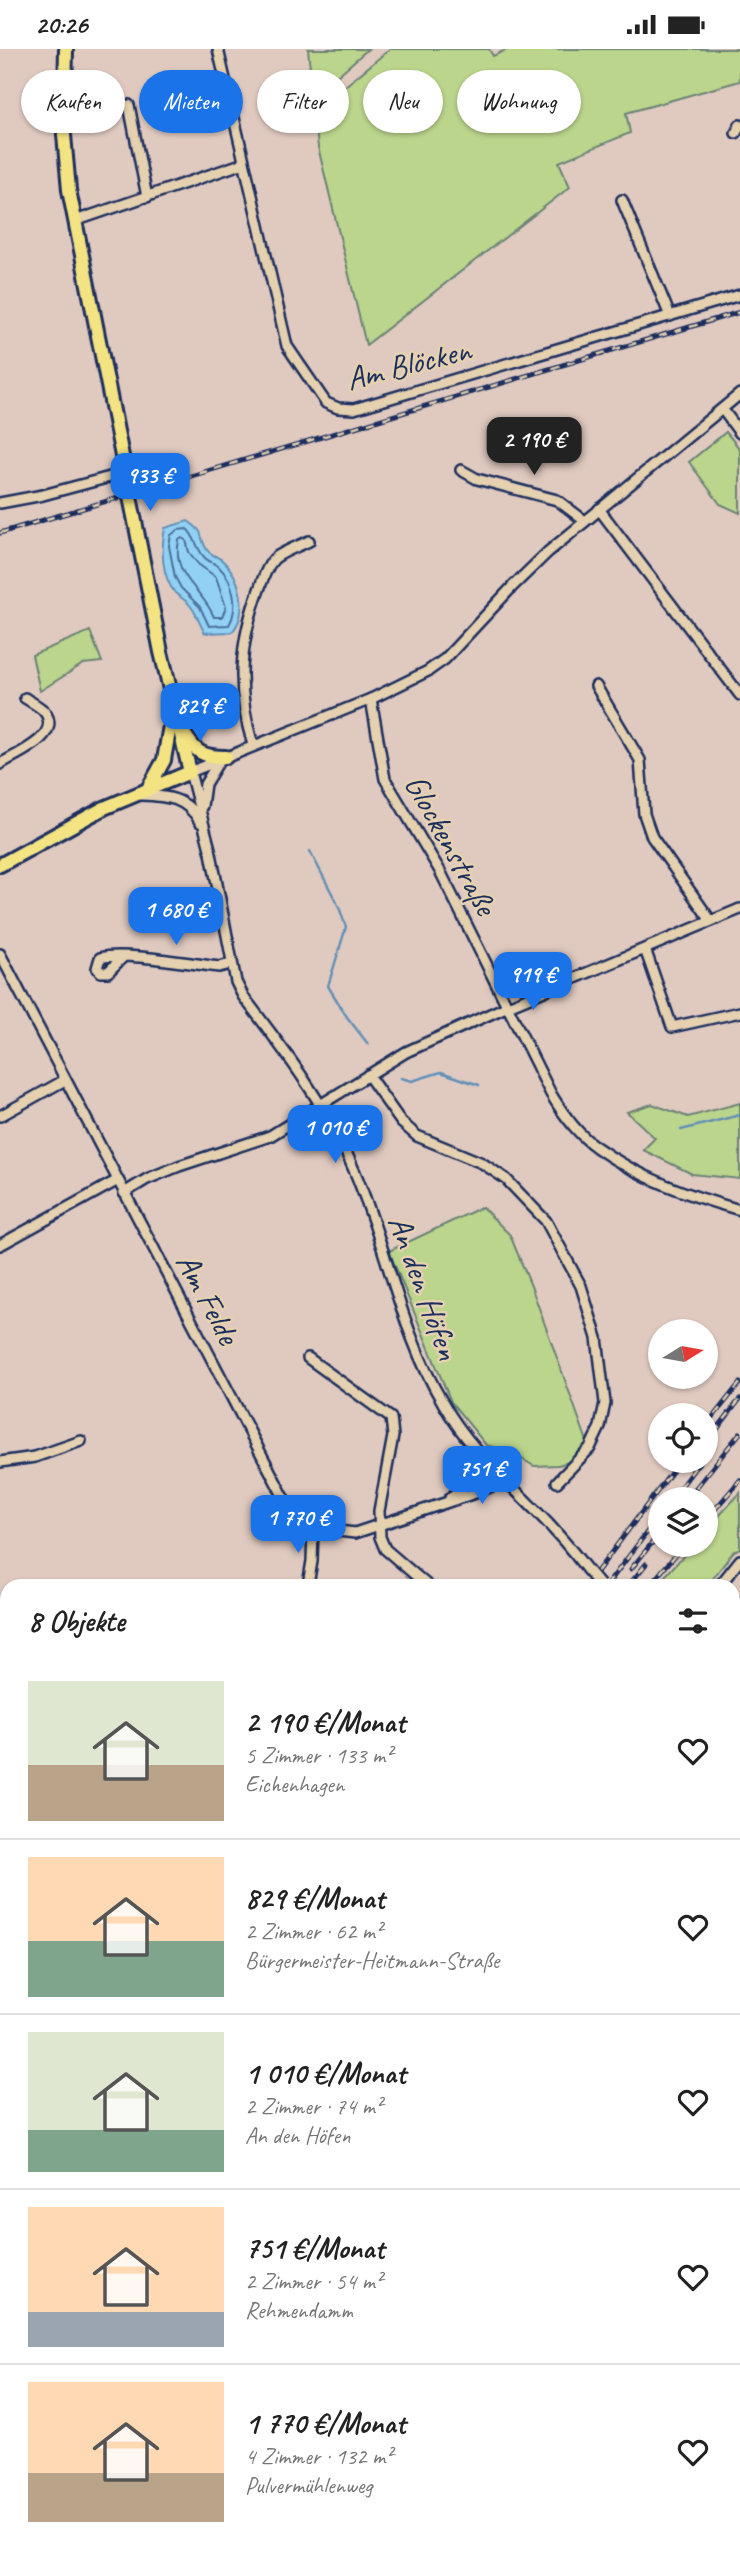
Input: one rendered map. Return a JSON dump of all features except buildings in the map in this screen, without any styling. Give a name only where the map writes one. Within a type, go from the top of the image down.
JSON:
[{"type":"main road","points":[[0,865],[104,808],[190,772],[173,707],[75,221],[65,149],[66,49]]},
{"type":"main road","points":[[142,792],[164,759],[173,707]]},
{"type":"main road","points":[[177,722],[199,752],[223,758]]},
{"type":"street","name":"Am Blöcken","points":[[218,49],[287,346],[326,403],[338,408],[354,409],[740,295]]},
{"type":"street","points":[[130,105],[147,197]]},
{"type":"street","points":[[75,221],[244,163]]},
{"type":"street","points":[[622,200],[670,316]]},
{"type":"street","points":[[190,772],[410,682],[444,659],[523,576],[599,509],[740,394]]},
{"type":"street","points":[[723,409],[740,433]]},
{"type":"street","points":[[461,470],[477,479],[557,500],[585,521]]},
{"type":"street","points":[[0,503],[43,495],[125,473]]},
{"type":"street","points":[[599,509],[740,695]]},
{"type":"street","points":[[253,745],[243,708],[242,682],[244,643],[253,604],[274,559],[309,541]]},
{"type":"street","points":[[596,685],[640,759],[644,814],[652,837],[711,921]]},
{"type":"street","points":[[0,764],[41,740],[47,731],[48,721],[44,711],[25,698]]},
{"type":"street","name":"Glockenstraße","points":[[371,699],[385,779],[440,871],[563,1114],[596,1147],[637,1171],[691,1197],[740,1210]]},
{"type":"street","points":[[202,819],[205,784],[223,758]]},
{"type":"street","name":"An den Höfen","points":[[190,772],[206,832],[231,964],[243,996],[320,1103],[355,1171],[408,1326],[429,1377],[457,1426],[489,1466],[555,1530],[595,1579]]},
{"type":"street","points":[[142,792],[167,796],[186,804],[195,812],[206,832]]},
{"type":"street","points":[[124,1193],[147,1179],[179,1166],[270,1136],[406,1052],[508,1006],[740,909]]},
{"type":"street","points":[[645,949],[672,1027],[740,1012]]},
{"type":"street","name":"Am Felde","points":[[0,954],[287,1504],[299,1519],[313,1528]]},
{"type":"street","points":[[123,957],[219,967],[231,964]]},
{"type":"street","points":[[368,1075],[401,1122],[416,1136],[482,1163],[506,1179],[527,1199],[546,1221],[581,1286],[597,1338],[605,1403],[600,1427],[590,1448],[557,1482]]},
{"type":"street","points":[[0,1116],[65,1080]]},
{"type":"street","points":[[0,1245],[118,1180]]},
{"type":"street","points":[[308,1358],[391,1417],[393,1436],[379,1511],[379,1527],[385,1549],[420,1579]]},
{"type":"street","points":[[0,1462],[34,1457],[81,1441]]},
{"type":"street","points":[[445,1503],[489,1466]]},
{"type":"street","points":[[309,1579],[313,1561],[313,1528],[355,1534],[492,1486],[501,1477]]},
{"type":"street","points":[[725,1579],[740,1560]]},
{"type":"green space","points":[[308,49],[368,49],[344,70],[310,70]]},
{"type":"green space","points":[[390,49],[489,49],[493,56],[508,49],[740,49],[740,81],[626,113],[630,133],[559,162],[570,187],[366,345],[316,133],[349,133],[349,83],[363,71],[363,133],[443,133],[443,70],[365,70]]},
{"type":"green space","points":[[726,432],[740,449],[740,513],[720,504],[689,462]]},
{"type":"green space","points":[[90,631],[102,662],[83,664],[40,691],[32,655]]},
{"type":"green space","points":[[740,1103],[740,1179],[692,1174],[643,1150],[655,1138],[627,1112],[652,1104],[688,1117]]},
{"type":"green space","points":[[482,1207],[510,1235],[588,1444],[573,1461],[534,1466],[508,1451],[486,1445],[451,1402],[389,1251]]},
{"type":"green space","points":[[740,1493],[740,1548],[734,1551],[713,1579],[662,1579],[682,1557],[718,1557],[718,1517]]},
{"type":"water","points":[[188,521],[199,531],[207,550],[229,568],[238,585],[241,595],[240,615],[232,632],[205,633],[190,606],[170,586],[163,553],[165,528]]},
{"type":"waterway","points":[[310,851],[339,907],[346,927],[328,986],[368,1044]]},
{"type":"waterway","points":[[401,1078],[412,1081],[441,1072],[479,1085]]},
{"type":"waterway","points":[[681,1130],[740,1115]]},
{"type":"railway","points":[[0,533],[740,312]]},
{"type":"railway","points":[[718,1411],[740,1383]]},
{"type":"railway","points":[[718,1428],[740,1399]]},
{"type":"railway","points":[[696,1487],[740,1433]]},
{"type":"railway","points":[[592,1579],[671,1473]]},
{"type":"railway","points":[[681,1487],[691,1473]]},
{"type":"railway","points":[[718,1506],[740,1480]]},
{"type":"railway","points":[[612,1579],[648,1531]]},
{"type":"railway","points":[[631,1569],[648,1548]]},
{"type":"railway","points":[[655,1579],[674,1557]]},
{"type":"railway","points":[[634,1579],[646,1564]]}]
